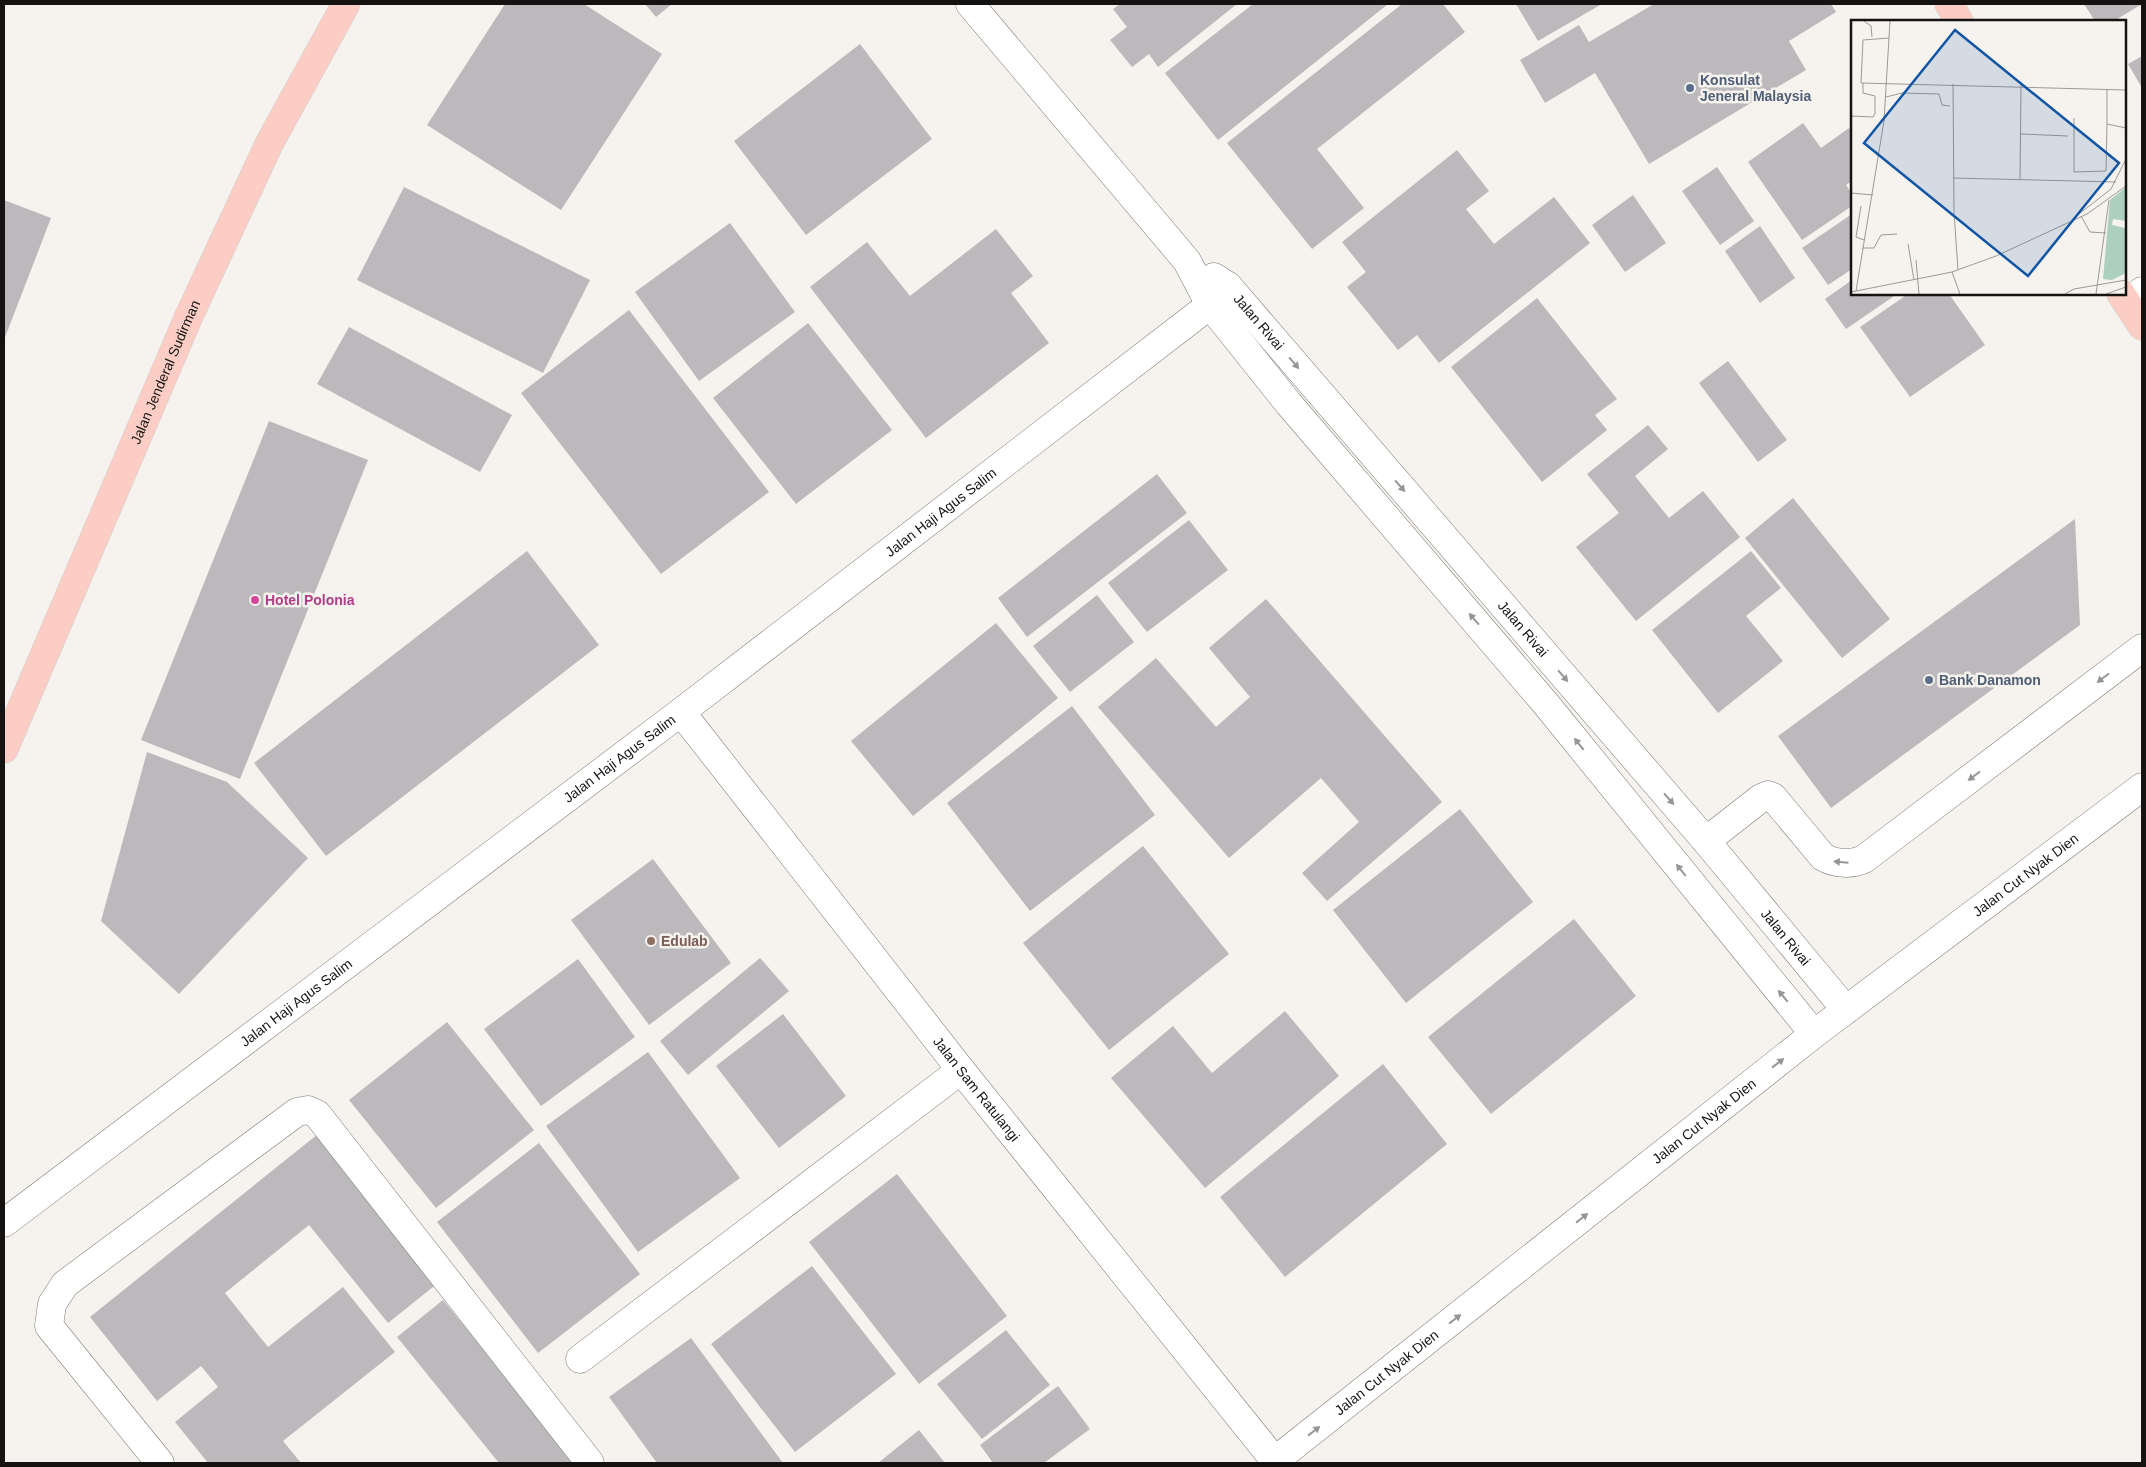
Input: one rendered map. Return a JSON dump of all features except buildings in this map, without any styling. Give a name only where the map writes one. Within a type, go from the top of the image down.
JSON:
[{"type":"main road","name":"Jalan Jenderal Sudirman","points":[[4,749],[193,307],[270,142],[346,4]]},
{"type":"main road","points":[[1949,4],[1958,20]]},
{"type":"main road","points":[[2130,296],[2142,326]]},
{"type":"street","name":"Jalan Rivai","points":[[970,4],[1187,261],[1706,841],[1846,1010]]},
{"type":"street","name":"Jalan Rivai","points":[[1219,296],[1289,404],[1546,704],[1814,1034]]},
{"type":"street","name":"Jalan Haji Agus Salim","points":[[4,1224],[681,712],[1219,296]]},
{"type":"street","points":[[1706,841],[1768,795],[1773,797],[1823,856],[1830,861],[1856,863],[1864,859],[2142,648]]},
{"type":"street","name":"Jalan Sam Ratulangi","points":[[681,712],[961,1070],[1274,1462]]},
{"type":"street","name":"Jalan Cut Nyak Dien","points":[[1274,1462],[1814,1034],[2142,787]]},
{"type":"street","points":[[580,1358],[961,1070]]},
{"type":"street","points":[[160,1463],[50,1326],[52,1304],[65,1284],[297,1112],[308,1110],[317,1114],[590,1463]]},
{"type":"place","name":"Konsulat Jeneral Malaysia","points":[[1690,88]]},
{"type":"place","name":"Hotel Polonia","points":[[255,600]]},
{"type":"place","name":"Bank Danamon","points":[[1929,680]]},
{"type":"place","name":"Edulab","points":[[651,941]]}]
